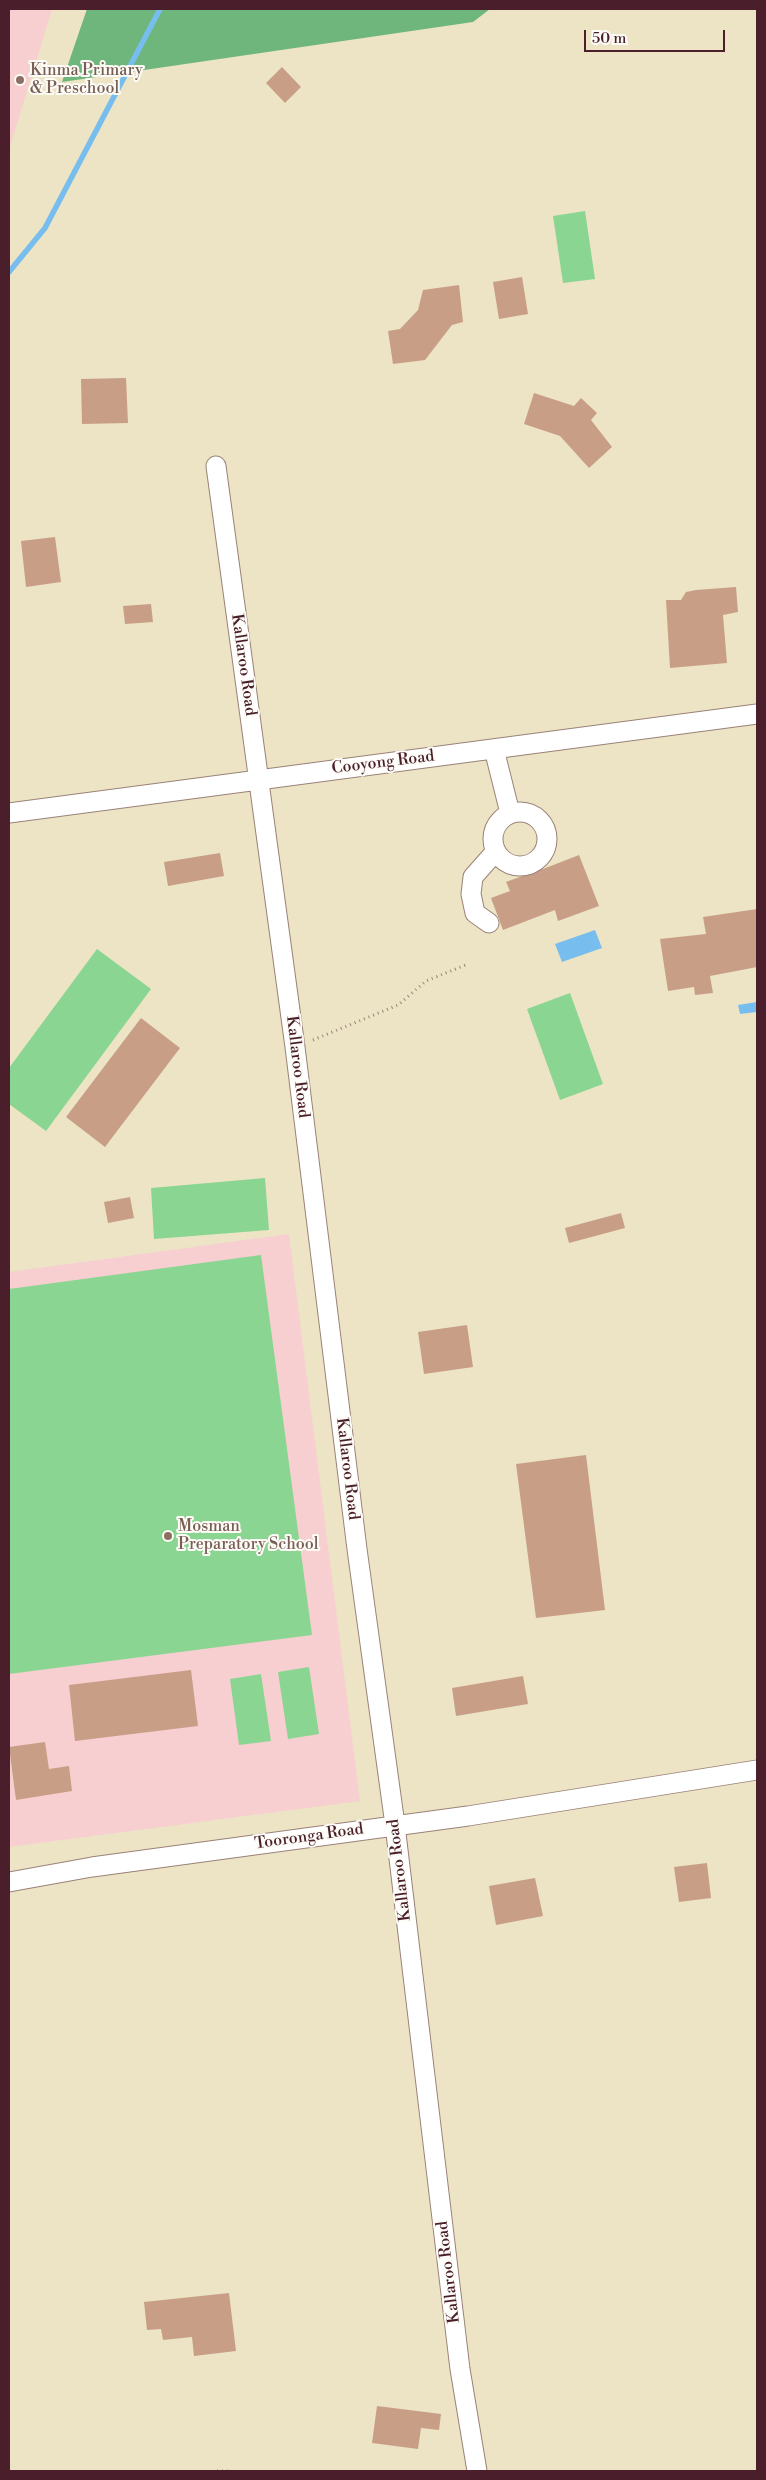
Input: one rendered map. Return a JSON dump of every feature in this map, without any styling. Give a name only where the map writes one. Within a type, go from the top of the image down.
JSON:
[{"type":"street","name":"Kallaroo Road","points":[[216,466],[295,1047],[357,1548],[395,1825],[460,2369],[477,2471]]},
{"type":"street","name":"Cooyong Road","points":[[9,813],[757,714]]},
{"type":"street","points":[[494,749],[510,814]]},
{"type":"street","points":[[525,812],[533,815],[542,824],[547,839],[545,848],[536,860],[523,865],[505,861],[496,851],[493,836],[496,826],[502,818],[510,814],[525,812]]},
{"type":"street","points":[[489,923],[475,913],[471,894],[473,877],[496,851]]},
{"type":"street","name":"Tooronga Road","points":[[9,1882],[92,1867],[468,1816],[757,1770]]},
{"type":"path","points":[[295,1047],[398,1006],[426,981],[468,964]]},
{"type":"path","points":[[218,2471],[229,2471]]},
{"type":"shaded area","name":"Kinma Primary & Preschool","points":[[9,9],[52,9],[9,150]]},
{"type":"shaded area","name":"Mosman Preparatory School","points":[[289,1234],[360,1801],[9,1847],[9,1272]]},
{"type":"green space","points":[[87,9],[490,9],[473,22],[62,82]]},
{"type":"green space","points":[[585,211],[595,279],[563,283],[553,216]]},
{"type":"green space","points":[[97,949],[151,989],[46,1131],[9,1104],[9,1068]]},
{"type":"green space","points":[[570,993],[603,1084],[560,1100],[527,1009]]},
{"type":"green space","points":[[265,1178],[269,1230],[154,1239],[151,1188]]},
{"type":"green space","points":[[261,1255],[312,1635],[9,1674],[9,1289]]},
{"type":"green space","points":[[309,1667],[319,1734],[288,1739],[278,1672]]},
{"type":"green space","points":[[261,1674],[271,1741],[239,1745],[230,1679]]},
{"type":"water","points":[[595,930],[602,948],[562,962],[555,944]]},
{"type":"water","points":[[757,1002],[757,1012],[740,1014],[738,1005]]},
{"type":"building","points":[[282,67],[301,87],[285,103],[266,83]]},
{"type":"building","points":[[522,277],[528,314],[499,319],[493,282]]},
{"type":"building","points":[[459,285],[463,322],[452,325],[425,360],[393,364],[388,331],[400,329],[418,310],[423,290]]},
{"type":"building","points":[[126,378],[128,423],[82,424],[81,379]]},
{"type":"building","points":[[534,393],[574,406],[581,398],[597,413],[591,420],[612,447],[589,468],[560,436],[524,424]]},
{"type":"building","points":[[55,537],[61,582],[26,587],[21,541]]},
{"type":"building","points":[[736,587],[738,612],[723,615],[727,663],[670,668],[666,600],[681,600],[686,592],[696,590]]},
{"type":"building","points":[[151,604],[153,622],[125,624],[123,606]]},
{"type":"building","points":[[220,853],[224,876],[168,886],[164,862]]},
{"type":"building","points":[[538,854],[543,869],[579,855],[599,906],[558,921],[555,910],[503,930],[491,898],[510,891],[506,882],[525,875],[519,861]]},
{"type":"building","points":[[757,909],[757,967],[710,976],[713,993],[695,995],[694,987],[668,991],[660,939],[706,934],[703,917]]},
{"type":"building","points":[[141,1018],[180,1048],[105,1147],[66,1117]]},
{"type":"building","points":[[130,1197],[134,1218],[108,1223],[104,1202]]},
{"type":"building","points":[[621,1213],[625,1228],[569,1243],[565,1228]]},
{"type":"building","points":[[467,1325],[473,1367],[424,1374],[418,1332]]},
{"type":"building","points":[[586,1455],[605,1610],[536,1618],[516,1464]]},
{"type":"building","points":[[191,1670],[198,1726],[75,1741],[69,1685]]},
{"type":"building","points":[[523,1676],[528,1704],[456,1716],[452,1688]]},
{"type":"building","points":[[45,1742],[49,1769],[69,1766],[72,1791],[16,1800],[9,1747]]},
{"type":"building","points":[[707,1863],[711,1898],[679,1902],[674,1867]]},
{"type":"building","points":[[535,1878],[543,1916],[496,1925],[489,1886]]},
{"type":"building","points":[[229,2293],[236,2351],[194,2356],[192,2337],[163,2340],[161,2329],[147,2330],[144,2302]]},
{"type":"building","points":[[377,2406],[441,2414],[439,2430],[421,2428],[418,2449],[372,2443]]},
{"type":"waterway","points":[[9,272],[45,228],[160,9]]},
{"type":"place","name":"Kinma Primary & Preschool","points":[[20,80]]},
{"type":"place","name":"Mosman Preparatory School","points":[[168,1536]]}]
